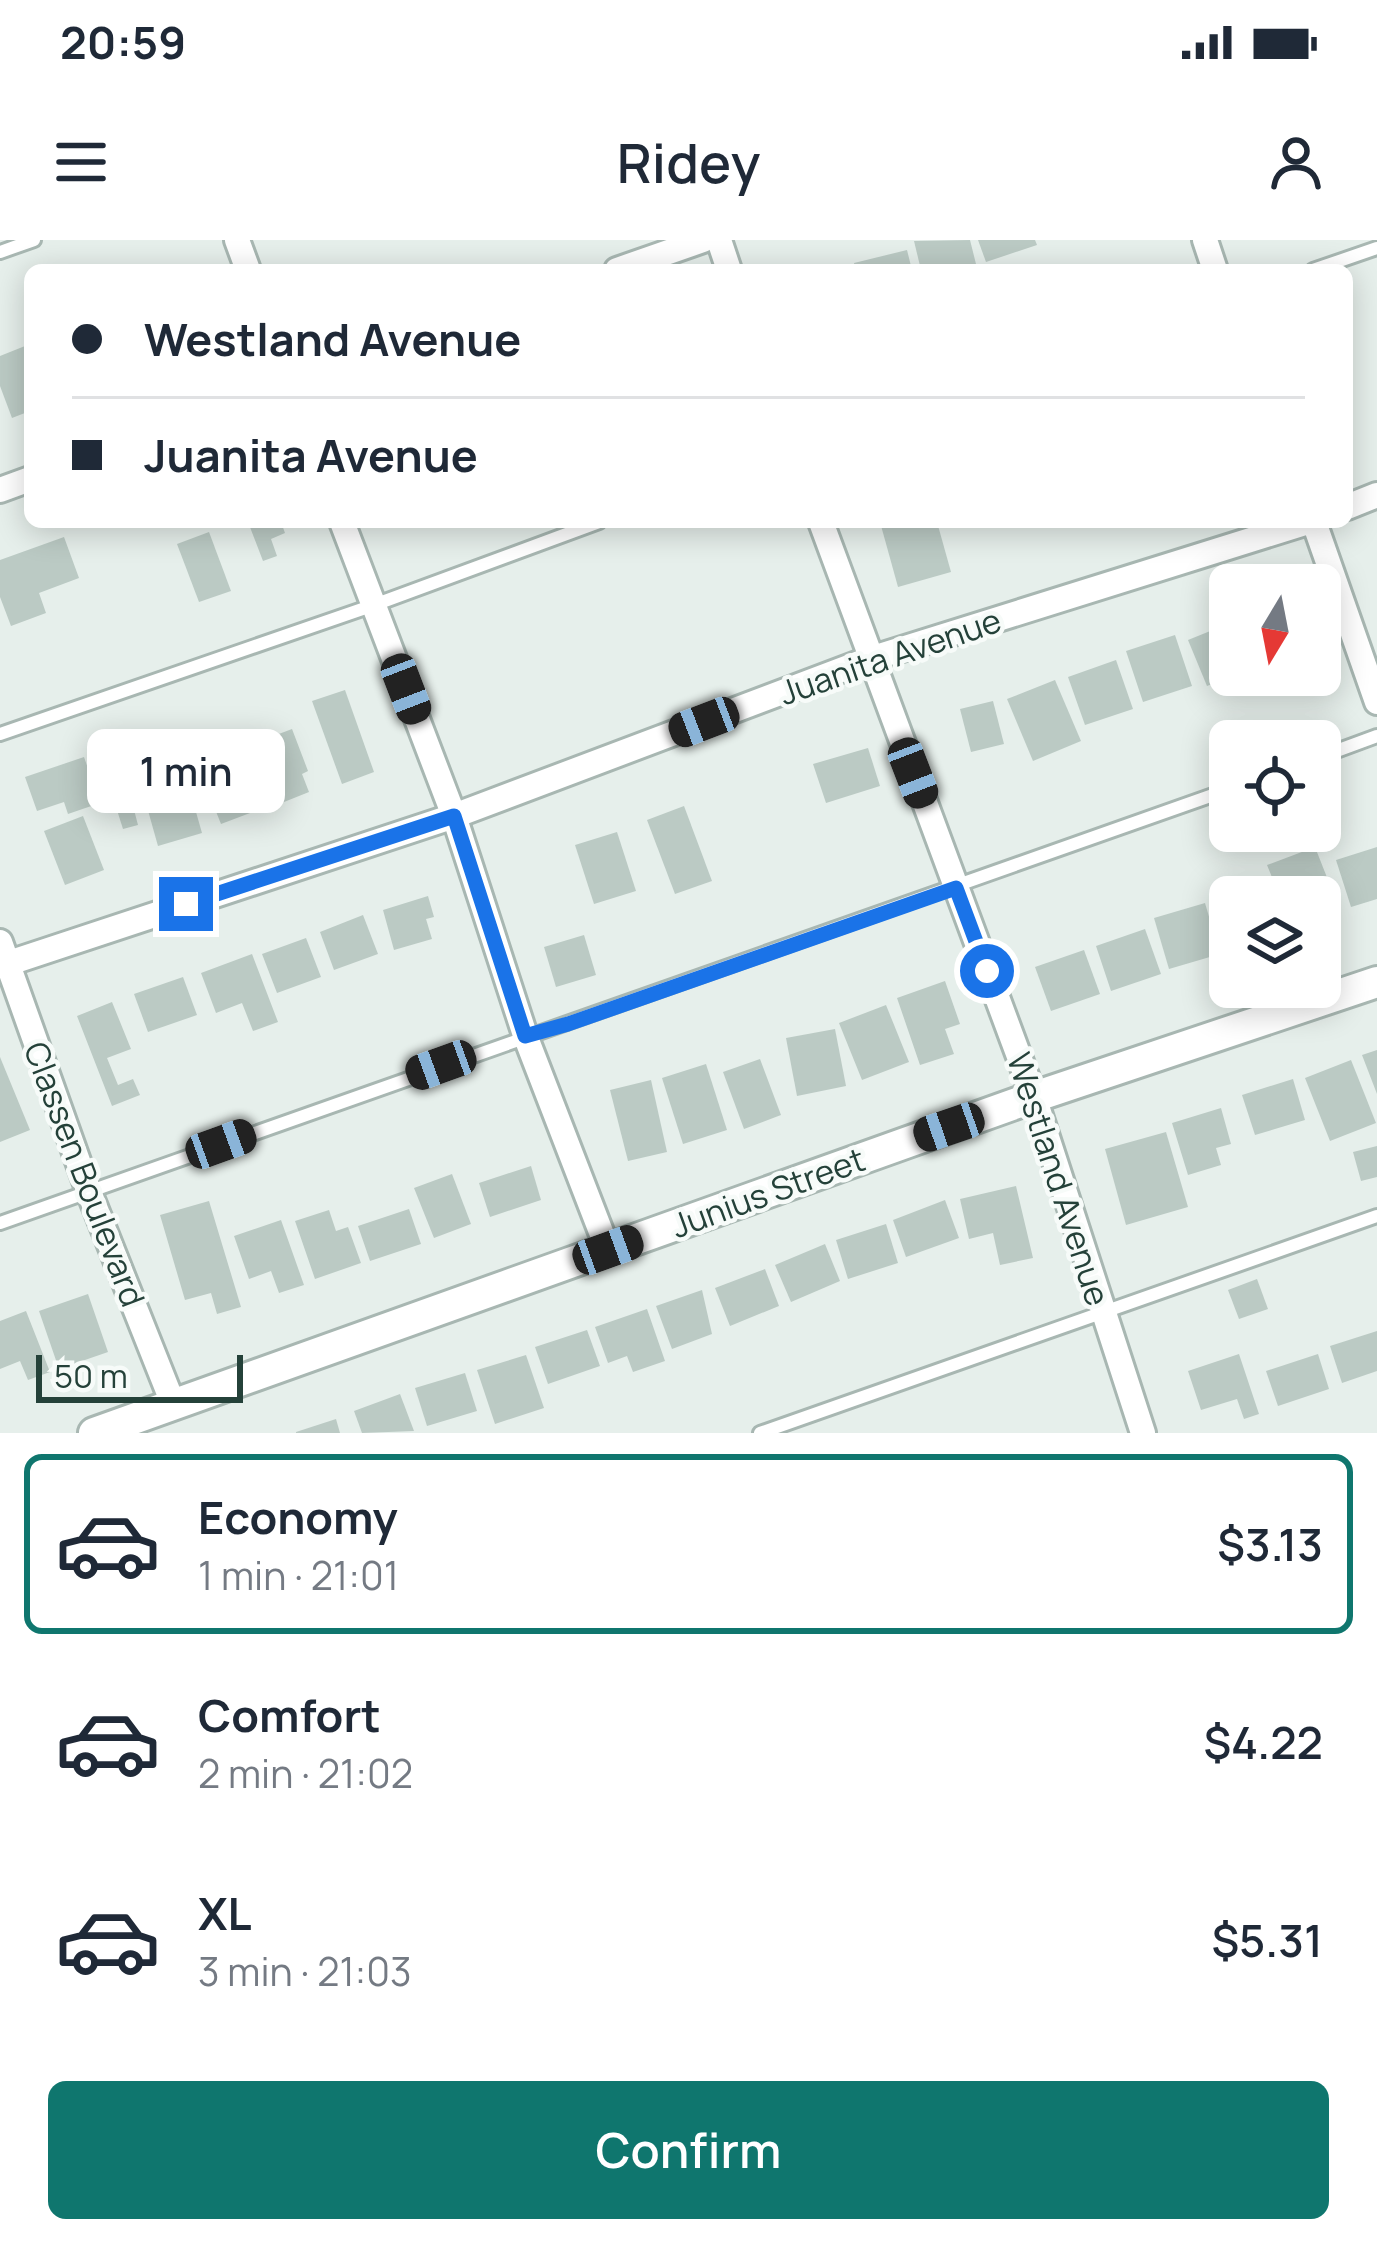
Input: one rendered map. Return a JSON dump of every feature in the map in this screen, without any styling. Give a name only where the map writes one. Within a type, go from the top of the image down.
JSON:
[{"type":"street","points":[[634,264],[703,240]]},
{"type":"street","points":[[344,528],[454,816],[525,1036],[608,1250]]},
{"type":"street","name":"Westland Avenue","points":[[823,528],[1034,1097],[1143,1433]]},
{"type":"street","name":"Juanita Avenue","points":[[2,957],[454,816],[870,659],[1292,528]]},
{"type":"street","points":[[1313,528],[1377,702]]},
{"type":"street","name":"Classen Boulevard","points":[[2,957],[88,1192],[174,1406]]},
{"type":"street","name":"Junius Street","points":[[94,1433],[1034,1097],[1377,982]]},
{"type":"lane","points":[[0,252],[34,240]]},
{"type":"lane","points":[[1330,264],[1377,248]]},
{"type":"lane","points":[[0,734],[583,528]]},
{"type":"lane","points":[[1341,749],[1377,736]]},
{"type":"lane","points":[[0,1222],[1209,797]]},
{"type":"lane","points":[[760,1433],[1377,1216]]},
{"type":"building","points":[[970,240],[976,264],[920,264],[914,241]]},
{"type":"building","points":[[978,240],[1035,240],[1037,245],[986,262]]},
{"type":"building","points":[[907,250],[910,264],[854,264]]},
{"type":"building","points":[[24,346],[24,413],[12,418],[0,386],[0,356]]},
{"type":"building","points":[[250,528],[283,528],[285,533],[271,539],[277,556],[263,561]]},
{"type":"building","points":[[882,528],[939,528],[951,572],[898,587]]},
{"type":"building","points":[[209,532],[231,591],[199,602],[177,544]]},
{"type":"building","points":[[64,537],[79,578],[39,593],[46,613],[11,626],[0,597],[0,560]]},
{"type":"building","points":[[1209,632],[1209,685],[1207,686],[1188,640]]},
{"type":"building","points":[[1175,635],[1192,686],[1143,702],[1126,651]]},
{"type":"building","points":[[1116,660],[1133,709],[1085,725],[1068,677]]},
{"type":"building","points":[[1055,680],[1081,741],[1033,761],[1007,699]]},
{"type":"building","points":[[345,690],[374,772],[342,784],[312,701]]},
{"type":"building","points":[[993,701],[1004,744],[971,752],[960,709]]},
{"type":"building","points":[[292,729],[308,771],[302,774],[309,792],[279,804],[255,743]]},
{"type":"building","points":[[238,742],[263,808],[221,824],[195,759]]},
{"type":"building","points":[[868,748],[880,786],[826,803],[813,764]]},
{"type":"building","points":[[84,757],[100,803],[68,814],[64,802],[37,811],[25,777]]},
{"type":"building","points":[[182,763],[202,833],[158,846],[138,775]]},
{"type":"building","points":[[132,802],[138,825],[123,829],[116,807]]},
{"type":"building","points":[[684,806],[712,881],[675,894],[647,820]]},
{"type":"building","points":[[83,816],[104,870],[65,885],[44,831]]},
{"type":"building","points":[[617,832],[636,891],[594,904],[575,845]]},
{"type":"building","points":[[1377,847],[1377,899],[1351,907],[1336,860]]},
{"type":"building","points":[[1302,852],[1317,852],[1326,876],[1271,876],[1267,865]]},
{"type":"building","points":[[428,896],[434,917],[426,919],[432,939],[394,950],[383,910]]},
{"type":"building","points":[[1205,903],[1209,957],[1169,969],[1154,918]]},
{"type":"building","points":[[363,915],[378,954],[334,970],[320,932]]},
{"type":"building","points":[[1145,929],[1161,974],[1111,991],[1096,946]]},
{"type":"building","points":[[584,935],[596,975],[556,987],[544,947]]},
{"type":"building","points":[[306,938],[321,977],[277,993],[262,954]]},
{"type":"building","points":[[1084,950],[1100,994],[1051,1011],[1035,967]]},
{"type":"building","points":[[252,954],[278,1022],[253,1031],[242,1003],[216,1013],[201,973]]},
{"type":"building","points":[[183,977],[197,1015],[148,1032],[134,994]]},
{"type":"building","points":[[945,981],[960,1024],[945,1029],[954,1054],[920,1065],[897,998]]},
{"type":"building","points":[[112,1002],[131,1049],[107,1058],[118,1085],[133,1079],[140,1095],[112,1106],[77,1016]]},
{"type":"building","points":[[886,1005],[909,1062],[862,1080],[839,1023]]},
{"type":"building","points":[[835,1029],[846,1086],[797,1096],[786,1038]]},
{"type":"building","points":[[1377,1050],[1377,1094],[1362,1055]]},
{"type":"building","points":[[0,1057],[30,1130],[0,1142]]},
{"type":"building","points":[[760,1059],[781,1115],[744,1129],[723,1072]]},
{"type":"building","points":[[1351,1060],[1376,1123],[1330,1141],[1305,1078]]},
{"type":"building","points":[[706,1064],[727,1130],[683,1144],[662,1078]]},
{"type":"building","points":[[1293,1079],[1305,1120],[1255,1135],[1242,1095]]},
{"type":"building","points":[[651,1080],[667,1152],[628,1161],[610,1090]]},
{"type":"building","points":[[1221,1108],[1231,1144],[1216,1148],[1221,1165],[1188,1175],[1172,1123]]},
{"type":"building","points":[[1166,1132],[1188,1207],[1126,1225],[1105,1149]]},
{"type":"building","points":[[1377,1146],[1377,1177],[1361,1181],[1353,1152]]},
{"type":"building","points":[[531,1166],[541,1200],[490,1217],[479,1183]]},
{"type":"building","points":[[452,1174],[471,1224],[434,1238],[414,1188]]},
{"type":"building","points":[[1016,1186],[1033,1258],[1000,1265],[993,1233],[969,1239],[960,1199]]},
{"type":"building","points":[[945,1200],[959,1238],[906,1257],[893,1220]]},
{"type":"building","points":[[209,1201],[241,1307],[217,1314],[211,1293],[185,1300],[160,1215]]},
{"type":"building","points":[[409,1209],[421,1244],[370,1261],[358,1226]]},
{"type":"building","points":[[329,1210],[336,1231],[348,1227],[361,1263],[315,1279],[295,1221]]},
{"type":"building","points":[[281,1220],[304,1285],[279,1293],[271,1271],[249,1279],[234,1236]]},
{"type":"building","points":[[886,1224],[898,1263],[848,1279],[836,1240]]},
{"type":"building","points":[[825,1244],[840,1281],[791,1302],[775,1265]]},
{"type":"building","points":[[765,1269],[779,1306],[730,1326],[715,1288]]},
{"type":"building","points":[[1257,1279],[1268,1309],[1239,1319],[1228,1290]]},
{"type":"building","points":[[702,1290],[712,1334],[672,1349],[656,1306]]},
{"type":"building","points":[[88,1294],[108,1352],[59,1369],[39,1311]]},
{"type":"building","points":[[647,1309],[665,1361],[633,1372],[627,1356],[608,1363],[595,1327]]},
{"type":"building","points":[[26,1311],[50,1372],[28,1380],[20,1361],[0,1369],[0,1321]]},
{"type":"building","points":[[587,1330],[600,1366],[548,1384],[535,1347]]},
{"type":"building","points":[[1377,1331],[1377,1371],[1342,1383],[1330,1346]]},
{"type":"building","points":[[1239,1354],[1259,1414],[1244,1419],[1237,1399],[1201,1410],[1188,1371]]},
{"type":"building","points":[[1318,1354],[1329,1389],[1278,1406],[1266,1371]]},
{"type":"building","points":[[526,1355],[544,1408],[495,1424],[477,1370]]},
{"type":"building","points":[[465,1373],[477,1411],[427,1426],[415,1388]]},
{"type":"building","points":[[400,1394],[414,1431],[362,1433],[354,1411]]},
{"type":"building","points":[[336,1419],[340,1433],[296,1433],[296,1432]]},
{"type":"route","points":[[186,904],[454,816],[525,1036],[956,888],[987,971]]}]
